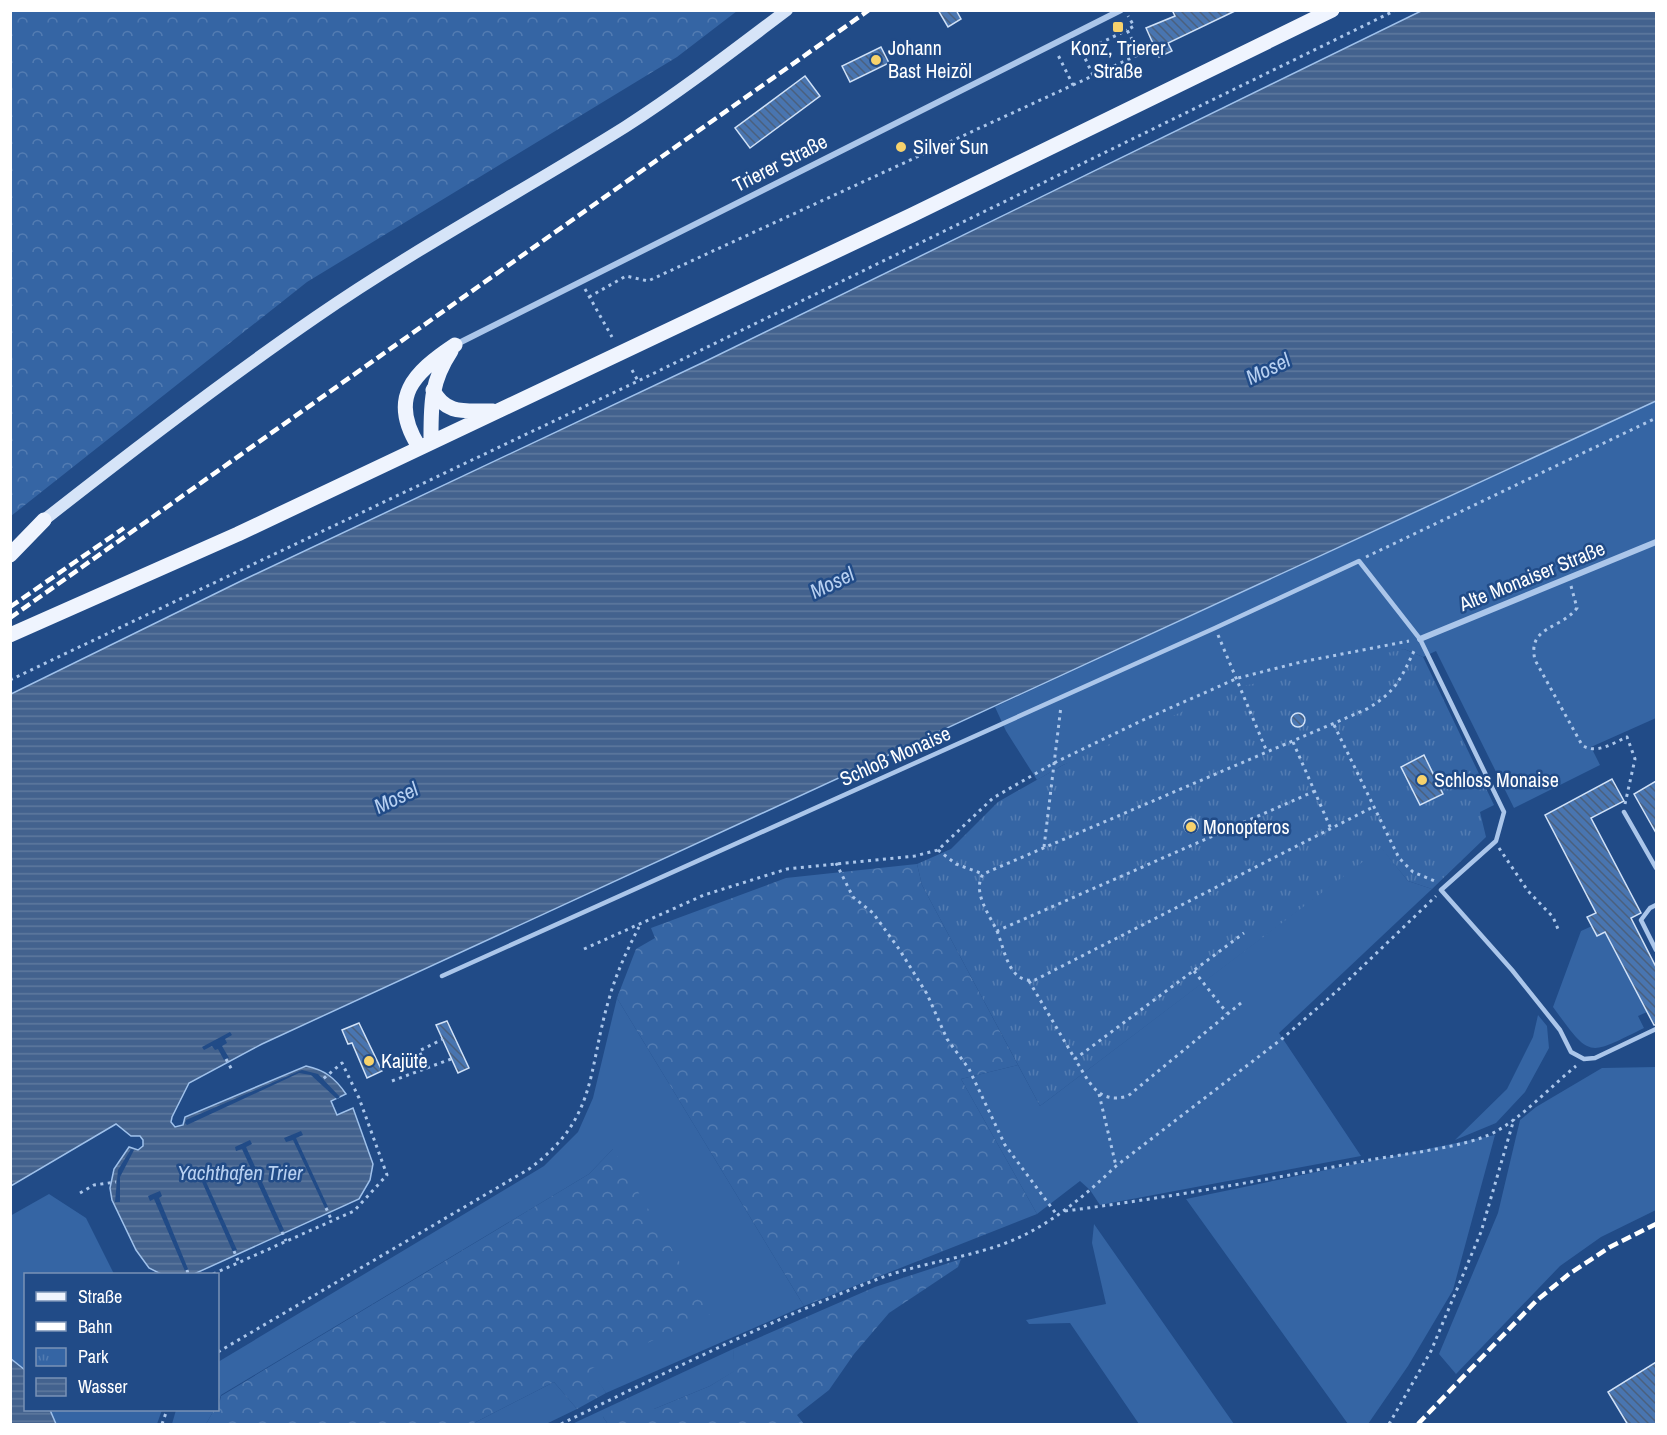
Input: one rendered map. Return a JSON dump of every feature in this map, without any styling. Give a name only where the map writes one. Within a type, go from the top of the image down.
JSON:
[{"type":"main road","points":[[10,635],[73,609],[912,215],[1332,10]]},
{"type":"main road","points":[[425,445],[411,435],[403,410],[411,381],[426,364],[455,345]]},
{"type":"main road","points":[[425,445],[435,380],[455,345]]},
{"type":"main road","points":[[433,390],[440,402],[449,409],[496,411]]},
{"type":"main road","points":[[10,546],[44,520]]},
{"type":"main road","points":[[10,555],[44,520]]},
{"type":"street","points":[[44,520],[132,451],[317,316],[624,127],[686,86],[787,10]]},
{"type":"street","name":"Trierer Straße","points":[[455,345],[1123,10]]},
{"type":"street","name":"Alte Monaiser Straße","points":[[1420,639],[1656,542]]},
{"type":"lane","name":"Schloß Monaise","points":[[442,976],[1359,561]]},
{"type":"lane","points":[[1359,561],[1420,639],[1504,812],[1496,841],[1441,890],[1533,995],[1560,1030],[1571,1052],[1584,1059],[1595,1058],[1656,1029]]},
{"type":"lane","points":[[1624,812],[1656,868]]},
{"type":"lane","points":[[1656,905],[1641,920],[1656,950]]},
{"type":"path","points":[[1093,75],[1082,52],[1134,26],[1123,10]]},
{"type":"path","points":[[10,680],[638,381],[1396,10]]},
{"type":"path","points":[[589,297],[626,276],[648,281],[1140,54],[1127,30]]},
{"type":"path","points":[[1053,45],[1073,85]]},
{"type":"path","points":[[580,281],[612,337]]},
{"type":"path","points":[[632,370],[638,381]]},
{"type":"path","points":[[1359,561],[1656,418]]},
{"type":"path","points":[[1569,578],[1577,608],[1571,616],[1535,638],[1532,646],[1535,660],[1582,746],[1588,750],[1598,749],[1627,737],[1635,759],[1624,812]]},
{"type":"path","points":[[1215,628],[1238,678],[1267,752]]},
{"type":"path","points":[[584,949],[704,895],[787,869],[915,856],[938,850],[993,798],[1054,763],[1238,678],[1301,662],[1420,639]]},
{"type":"path","points":[[1116,1166],[1099,1094],[1075,1059],[1029,981],[1014,975],[998,932],[978,891],[978,881],[982,874],[1334,725],[1380,701],[1399,683],[1408,669],[1420,639]]},
{"type":"path","points":[[1044,847],[1062,709],[1060,698]]},
{"type":"path","points":[[1334,725],[1399,858],[1413,872],[1447,885]]},
{"type":"path","points":[[1293,742],[1331,829]]},
{"type":"path","points":[[998,932],[1315,791]]},
{"type":"path","points":[[1029,981],[1373,807]]},
{"type":"path","points":[[1496,841],[1505,859],[1528,891],[1553,917],[1558,929]]},
{"type":"path","points":[[938,850],[956,864],[982,874]]},
{"type":"path","points":[[836,863],[853,897],[873,914],[899,949],[927,994],[947,1039],[969,1069],[1005,1145],[1057,1216]]},
{"type":"path","points":[[561,1425],[774,1323],[880,1278],[1029,1233],[1057,1216],[1092,1189],[1116,1166],[1283,1038],[1337,991],[1441,890]]},
{"type":"path","points":[[219,1351],[528,1169],[549,1154],[580,1113],[609,1000],[623,959],[640,925]]},
{"type":"path","points":[[1075,1059],[1244,933]]},
{"type":"path","points":[[1194,971],[1227,1013]]},
{"type":"path","points":[[1099,1094],[1111,1099],[1128,1096],[1240,1003]]},
{"type":"path","points":[[428,1069],[419,1050],[443,1039]]},
{"type":"path","points":[[226,1059],[232,1070]]},
{"type":"path","points":[[392,1082],[451,1059]]},
{"type":"path","points":[[1063,1212],[1428,1150],[1495,1132],[1584,1059]]},
{"type":"path","points":[[217,1273],[354,1211],[387,1175],[359,1098],[342,1063],[323,1080]]},
{"type":"path","points":[[1389,1425],[1431,1351],[1481,1232],[1515,1117]]},
{"type":"path","points":[[80,1193],[94,1185],[116,1182]]},
{"type":"path","points":[[326,1208],[332,1221]]},
{"type":"path","points":[[282,1232],[286,1242]]},
{"type":"path","points":[[234,1251],[239,1263]]},
{"type":"green space","points":[[11,10],[737,11],[677,57],[307,282],[11,516]]},
{"type":"green space","points":[[1656,401],[1656,718],[1591,747],[1600,765],[1514,808],[1436,651],[1423,657],[1404,649],[1063,765],[1037,780],[1006,731],[995,707]]},
{"type":"green space","points":[[1404,649],[1423,657],[1494,805],[1480,812],[1486,837],[1432,889],[1408,881],[1381,848],[1040,1106],[922,885],[917,864],[951,849],[998,802],[1063,765],[1235,688]]},
{"type":"green space","points":[[1381,847],[1408,881],[1432,889],[1279,1033],[1361,1156],[1100,1205],[1090,1190],[1080,1181],[1037,1214],[961,1079],[1018,1065],[1040,1106]]},
{"type":"green space","points":[[917,864],[922,885],[1018,1065],[961,1079],[1037,1214],[804,1306],[617,998],[636,949],[655,938],[651,928],[786,878]]},
{"type":"green space","points":[[1592,926],[1605,932],[1647,1012],[1638,1016],[1644,1028],[1611,1044],[1591,1048],[1575,1036],[1553,1007],[1581,931]]},
{"type":"green space","points":[[617,998],[804,1306],[606,1393],[590,1370],[613,1149],[589,1174],[221,1395],[219,1400],[219,1361],[544,1166],[578,1132],[593,1098]]},
{"type":"green space","points":[[1538,1015],[1547,1026],[1549,1048],[1525,1092],[1496,1123],[1455,1140],[1507,1089],[1533,1037]]},
{"type":"green space","points":[[1656,1067],[1656,1210],[1601,1237],[1560,1266],[1456,1374],[1439,1354],[1498,1213],[1520,1120],[1536,1107],[1602,1068]]},
{"type":"green space","points":[[1495,1135],[1453,1290],[1408,1366],[1368,1424],[1348,1424],[1186,1199]]},
{"type":"green space","points":[[613,1149],[710,1314],[591,1369],[606,1393],[577,1409],[554,1382],[472,1424],[206,1424],[213,1411],[219,1411],[221,1396],[589,1174]]},
{"type":"green space","points":[[49,1194],[86,1218],[114,1273],[24,1273],[24,1369],[11,1358],[10,1216]]},
{"type":"green space","points":[[1094,1224],[1234,1424],[1139,1424],[1070,1323],[1029,1324],[1026,1320],[1106,1304],[1092,1243]]},
{"type":"green space","points":[[961,1259],[958,1267],[889,1313],[854,1354],[829,1390],[797,1415],[804,1424],[608,1424],[603,1417],[628,1398],[654,1409],[710,1386],[734,1371],[733,1349],[875,1287]]},
{"type":"green space","points":[[733,1349],[735,1371],[710,1386],[654,1409],[603,1417],[608,1424],[572,1424]]},
{"type":"green space","points":[[554,1382],[577,1409],[546,1424],[472,1424]]},
{"type":"green space","points":[[50,1411],[162,1411],[157,1424],[56,1424]]},
{"type":"green space","points":[[176,1411],[213,1411],[206,1424],[172,1424]]},
{"type":"water","points":[[1421,11],[1656,11],[1656,401],[262,1044],[189,1083],[172,1117],[171,1122],[175,1127],[183,1125],[185,1117],[306,1066],[329,1075],[346,1094],[331,1101],[337,1115],[353,1108],[373,1164],[370,1180],[359,1199],[196,1273],[159,1273],[149,1268],[136,1250],[112,1200],[110,1188],[114,1169],[129,1147],[138,1150],[143,1146],[140,1136],[131,1136],[116,1124],[11,1186],[11,694],[241,581],[704,362]]},
{"type":"water","points":[[10,1358],[24,1369],[24,1411],[50,1411],[56,1424],[11,1424]]},
{"type":"pier","points":[[230,1032],[232,1035],[225,1039],[227,1043],[222,1046],[229,1058],[224,1060],[218,1049],[215,1050],[212,1046],[204,1050],[202,1047]]},
{"type":"pier","points":[[302,1070],[318,1074],[340,1097],[337,1099],[311,1075],[299,1073],[187,1125],[185,1123],[186,1120]]},
{"type":"pier","points":[[301,1131],[303,1135],[296,1138],[328,1207],[325,1208],[293,1140],[286,1142],[284,1138]]},
{"type":"pier","points":[[250,1140],[252,1144],[246,1147],[284,1230],[280,1232],[242,1149],[236,1151],[235,1147]]},
{"type":"pier","points":[[131,1149],[134,1150],[120,1177],[120,1202],[115,1202],[118,1170]]},
{"type":"pier","points":[[204,1167],[206,1171],[202,1173],[237,1250],[233,1252],[199,1175],[195,1176],[193,1171]]},
{"type":"pier","points":[[160,1191],[162,1196],[159,1198],[188,1269],[185,1271],[154,1199],[150,1201],[148,1196]]},
{"type":"building","points":[[938,10],[956,10],[961,19],[948,27]]},
{"type":"building","points":[[1172,10],[1237,10],[1168,43],[1172,51],[1159,57],[1146,28],[1175,16]]},
{"type":"building","points":[[881,47],[889,63],[850,82],[842,66]]},
{"type":"building","points":[[805,76],[820,96],[750,148],[735,128]]},
{"type":"building","points":[[1298,713],[1303,715],[1305,720],[1303,725],[1298,727],[1293,725],[1291,720],[1293,715]]},
{"type":"building","name":"Schloss Monaise","points":[[1424,755],[1443,794],[1420,805],[1401,767]]},
{"type":"building","points":[[1612,779],[1624,801],[1591,818],[1641,913],[1631,918],[1656,967],[1656,1025],[1605,932],[1597,936],[1587,917],[1596,913],[1545,815]]},
{"type":"building","points":[[1656,781],[1656,833],[1634,794]]},
{"type":"building","name":"Monopteros","points":[[1191,819],[1196,821],[1198,826],[1196,831],[1191,833],[1186,831],[1184,826],[1186,821]]},
{"type":"building","points":[[447,1021],[469,1068],[458,1073],[436,1025]]},
{"type":"building","points":[[359,1023],[382,1071],[367,1078],[352,1043],[348,1044],[342,1030]]},
{"type":"building","points":[[1656,1362],[1656,1425],[1628,1425],[1608,1392]]},
{"type":"railway","points":[[10,618],[869,10]]},
{"type":"railway","points":[[10,607],[124,528]]},
{"type":"railway","points":[[1418,1424],[1536,1301],[1569,1274],[1610,1247],[1656,1224]]},
{"type":"place","name":"Konz, Trierer Straße","points":[[1118,27]]},
{"type":"place","name":"Johann Bast Heizöl","points":[[876,60]]},
{"type":"place","name":"Silver Sun","points":[[901,147]]},
{"type":"place","name":"Schloss Monaise","points":[[1422,780]]},
{"type":"place","name":"Monopteros","points":[[1191,827]]},
{"type":"place","name":"Kajüte","points":[[369,1061]]},
{"type":"water label","name":"Mosel","points":[[1268,369]]},
{"type":"water label","name":"Mosel","points":[[832,583]]},
{"type":"water label","name":"Mosel","points":[[396,798]]},
{"type":"water label","name":"Yachthafen Trier","points":[[240,1173]]}]
